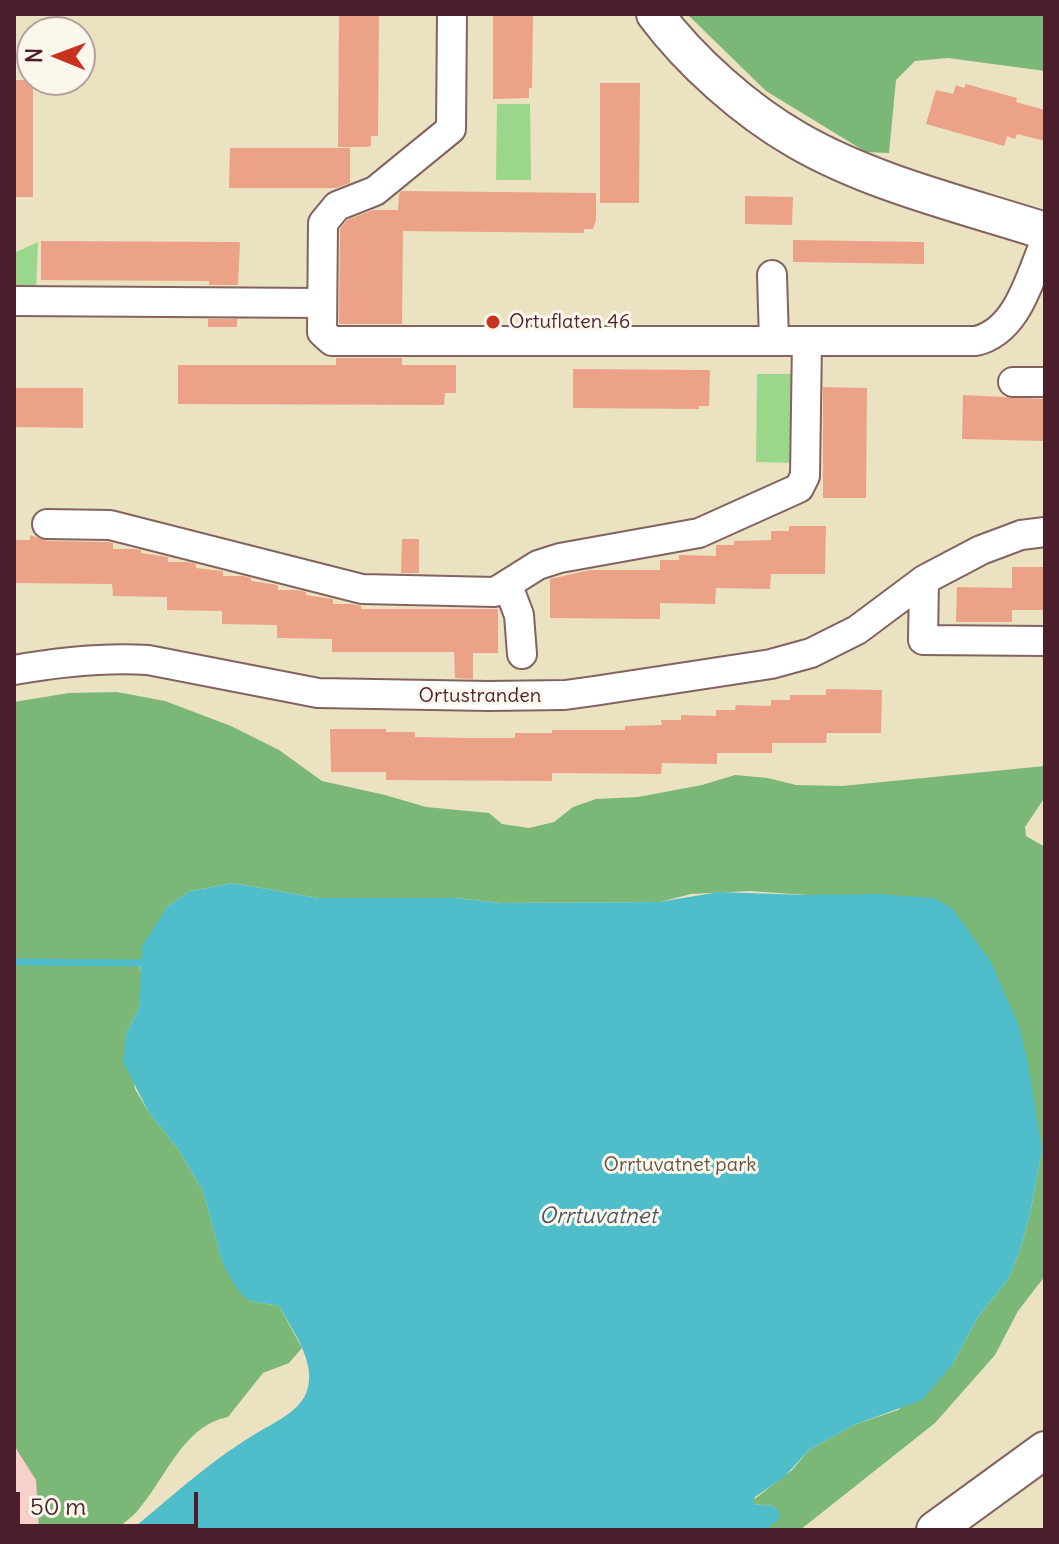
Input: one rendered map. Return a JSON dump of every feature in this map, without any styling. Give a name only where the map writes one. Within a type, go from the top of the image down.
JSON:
[{"type":"main road","points":[[655,14],[727,90],[796,140],[871,175],[1045,231]]},
{"type":"main road","points":[[935,1530],[1045,1450]]},
{"type":"street","points":[[452,14],[451,129],[375,191],[337,206],[323,223],[322,332],[332,341],[961,341],[989,337],[1004,325],[1014,312],[1045,242]]},
{"type":"street","points":[[772,275],[774,341]]},
{"type":"street","points":[[14,301],[321,303]]},
{"type":"street","points":[[47,524],[110,525],[362,589],[495,592],[538,565],[560,558],[699,533],[799,488],[805,476],[807,341]]},
{"type":"street","points":[[1013,382],[1045,382]]},
{"type":"street","name":"Ortustranden","points":[[14,670],[62,662],[148,660],[318,693],[565,695],[771,664],[811,653],[872,621],[924,580],[981,550],[1021,535],[1045,532]]},
{"type":"street","points":[[924,580],[923,640],[1045,641]]},
{"type":"street","points":[[508,586],[519,615],[522,654]]},
{"type":"shaded area","points":[[14,1431],[15,1447],[36,1479],[39,1530],[14,1530]]},
{"type":"green space","points":[[687,14],[1045,14],[1045,71],[948,58],[915,61],[896,80],[889,153],[866,152],[766,91]]},
{"type":"green space","points":[[497,104],[530,104],[531,180],[496,180]]},
{"type":"green space","points":[[38,242],[36,293],[14,292],[14,253]]},
{"type":"green space","points":[[757,374],[798,374],[797,463],[756,462]]},
{"type":"green space","points":[[117,692],[165,701],[231,726],[279,750],[322,781],[426,807],[489,813],[502,824],[529,828],[554,822],[573,807],[596,799],[638,797],[702,785],[735,775],[796,785],[842,786],[1045,766],[1045,797],[1025,827],[1026,836],[1045,847],[1045,1276],[1018,1311],[995,1355],[935,1423],[800,1530],[734,1530],[779,1519],[778,1511],[773,1506],[753,1504],[752,1501],[792,1470],[809,1450],[854,1425],[898,1410],[952,1365],[978,1317],[1009,1278],[1030,1214],[1042,1150],[1034,1116],[806,895],[750,891],[691,894],[660,902],[500,903],[456,898],[318,898],[233,883],[190,891],[167,907],[140,963],[142,983],[139,1008],[126,1034],[135,1089],[178,1149],[203,1191],[223,1264],[250,1301],[279,1306],[302,1348],[289,1363],[263,1373],[228,1417],[213,1422],[187,1442],[139,1509],[116,1530],[39,1530],[36,1480],[15,1447],[14,1431],[14,702],[69,693]]},
{"type":"water","name":"Orrtuvatnet","points":[[233,883],[318,898],[456,898],[500,903],[659,902],[719,892],[877,894],[934,898],[953,909],[991,962],[1019,1026],[1028,1063],[1042,1150],[1030,1214],[1009,1278],[978,1317],[952,1365],[922,1400],[854,1425],[809,1450],[784,1477],[755,1497],[753,1504],[773,1506],[779,1511],[779,1519],[768,1528],[131,1530],[210,1465],[294,1409],[304,1397],[309,1380],[302,1347],[279,1306],[250,1301],[239,1292],[223,1265],[203,1191],[178,1149],[148,1111],[123,1062],[126,1034],[139,1008],[142,946],[167,907],[190,891]]},
{"type":"building","points":[[339,14],[379,14],[378,136],[371,136],[371,146],[338,147]]},
{"type":"building","points":[[493,14],[533,14],[532,88],[529,88],[529,98],[493,99]]},
{"type":"building","points":[[16,80],[16,96],[33,96],[33,197],[14,197]]},
{"type":"building","points":[[600,83],[640,83],[639,203],[600,203]]},
{"type":"building","points":[[966,84],[1017,98],[1016,102],[1045,110],[1045,141],[1017,134],[1015,139],[1007,136],[1004,146],[926,124],[936,90],[953,94],[956,85],[964,88]]},
{"type":"building","points":[[230,148],[350,148],[350,183],[336,188],[229,188]]},
{"type":"building","points":[[401,191],[596,193],[596,220],[593,229],[584,229],[584,233],[403,231],[402,324],[339,324],[340,229],[347,220],[373,210],[398,210]]},
{"type":"building","points":[[745,196],[793,197],[792,225],[745,224]]},
{"type":"building","points":[[793,240],[924,242],[924,264],[793,262]]},
{"type":"building","points":[[41,241],[240,242],[238,285],[209,285],[209,281],[41,280]]},
{"type":"building","points":[[208,319],[237,319],[237,327],[208,327]]},
{"type":"building","points":[[336,358],[402,358],[402,365],[456,365],[456,393],[445,393],[444,405],[178,404],[178,365],[336,365]]},
{"type":"building","points":[[573,369],[710,370],[709,406],[699,406],[699,409],[573,408]]},
{"type":"building","points":[[823,387],[867,388],[866,498],[823,498]]},
{"type":"building","points":[[14,388],[83,388],[83,428],[14,427]]},
{"type":"building","points":[[963,395],[1045,399],[1045,441],[962,439]]},
{"type":"building","points":[[789,526],[826,526],[825,574],[771,574],[770,589],[716,588],[715,604],[660,603],[660,619],[550,618],[550,579],[590,570],[660,570],[660,560],[679,560],[679,555],[716,556],[716,545],[771,540],[771,531],[789,531]]},
{"type":"building","points":[[30,535],[47,541],[113,543],[113,549],[141,550],[141,553],[168,557],[168,562],[188,562],[196,564],[196,568],[223,571],[223,576],[243,576],[251,578],[251,581],[278,585],[278,590],[306,592],[306,595],[333,599],[333,604],[351,604],[361,606],[361,609],[498,609],[498,653],[473,653],[473,679],[455,678],[454,652],[332,652],[332,639],[277,638],[277,625],[222,624],[222,611],[167,610],[167,597],[113,596],[112,584],[14,583],[14,540],[30,540]]},
{"type":"building","points":[[402,539],[419,539],[419,573],[401,573]]},
{"type":"building","points":[[1012,567],[1045,567],[1045,610],[1012,610],[1012,622],[956,622],[957,587],[1012,588]]},
{"type":"building","points":[[826,689],[882,690],[881,733],[827,733],[826,743],[772,743],[772,753],[717,753],[717,764],[662,763],[661,774],[552,773],[552,781],[386,780],[386,772],[331,772],[330,729],[386,729],[386,732],[415,732],[415,737],[468,738],[515,738],[515,733],[552,733],[552,730],[625,730],[625,726],[662,725],[661,720],[681,720],[681,715],[716,716],[716,710],[735,710],[736,705],[771,706],[771,700],[790,700],[790,695],[826,695]]},
{"type":"waterway","points":[[14,962],[140,963]]},
{"type":"place","name":"Ortuflaten 46","points":[[493,322]]},
{"type":"park label","name":"Orrtuvatnet park","points":[[680,1165]]}]
